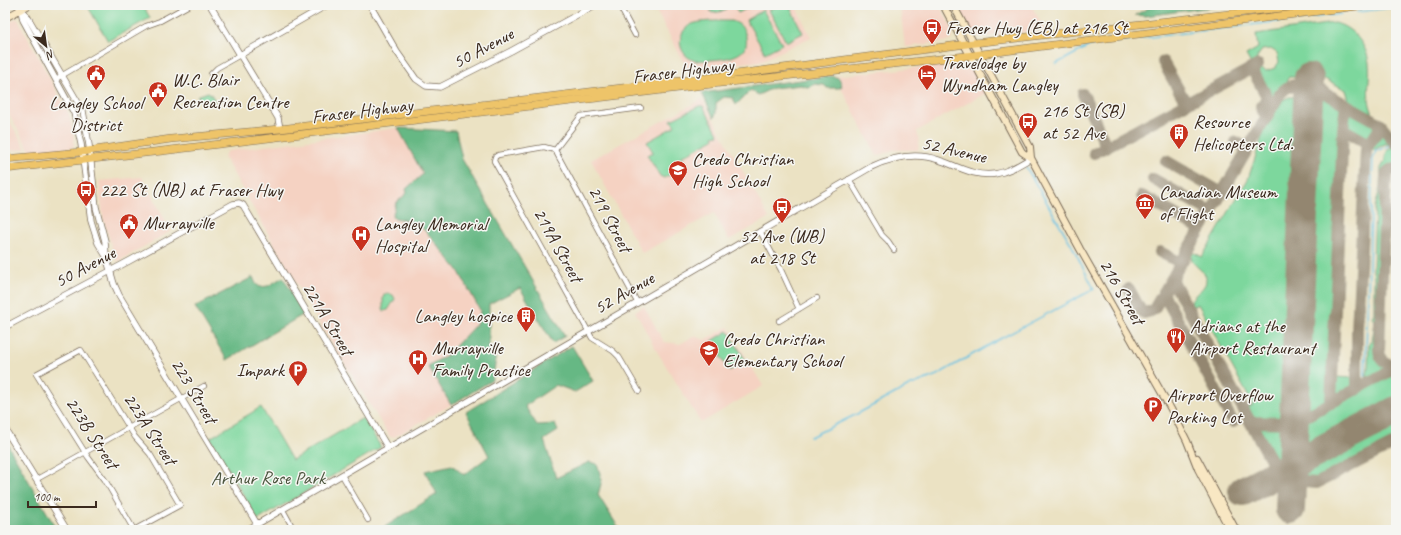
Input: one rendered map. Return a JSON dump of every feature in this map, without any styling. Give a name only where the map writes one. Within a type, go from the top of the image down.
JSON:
[{"type":"main road","points":[[5,18],[20,7],[29,5]]},
{"type":"main road","name":"216 Street","points":[[943,5],[1022,152],[1031,158]]},
{"type":"main road","name":"216 Street","points":[[953,5],[1030,147],[1031,158],[1080,249],[1172,411],[1187,441],[1201,475],[1230,530]]},
{"type":"main road","name":"Fraser Highway","points":[[5,159],[81,152],[164,140],[280,129],[705,78],[964,44],[1308,5]]},
{"type":"main road","name":"Fraser Highway","points":[[5,169],[704,85],[971,56],[1366,5]]},
{"type":"main road","name":"216 Street","points":[[1187,441],[1236,530]]},
{"type":"street","points":[[56,79],[146,26],[160,21],[189,5]]},
{"type":"street","points":[[210,5],[278,118],[280,129]]},
{"type":"street","points":[[211,74],[217,68],[327,5]]},
{"type":"street","name":"50 Avenue","points":[[370,5],[397,52],[416,79],[426,86],[440,87],[458,79],[595,5]]},
{"type":"street","points":[[619,5],[635,36]]},
{"type":"street","points":[[20,7],[28,16],[63,75],[82,111],[96,207],[105,241],[106,256]]},
{"type":"street","points":[[20,7],[23,20],[56,79],[77,121],[91,221],[98,243],[106,256]]},
{"type":"street","points":[[555,150],[581,116],[640,108]]},
{"type":"street","name":"219A Street","points":[[555,150],[544,147],[498,155],[495,157],[494,161],[589,331],[596,341],[613,351],[619,357],[640,391]]},
{"type":"street","name":"219 Street","points":[[555,150],[637,302]]},
{"type":"street","name":"52 Avenue","points":[[247,530],[882,161],[906,156],[928,157],[938,159],[973,174],[994,174],[1008,171],[1031,158]]},
{"type":"street","points":[[849,179],[882,235],[894,250]]},
{"type":"street","name":"50 Avenue","points":[[5,327],[233,204],[239,203],[243,205]]},
{"type":"street","name":"221A Street","points":[[243,205],[388,448]]},
{"type":"street","points":[[760,231],[781,270],[799,309]]},
{"type":"street","name":"223 Street","points":[[106,256],[114,284],[119,295],[257,524]]},
{"type":"street","points":[[779,321],[817,298]]},
{"type":"street","name":"223A Street","points":[[82,350],[135,437],[150,454],[180,505],[159,516]]},
{"type":"street","name":"223B Street","points":[[82,350],[36,374],[85,452],[105,480],[134,530],[159,516]]},
{"type":"street","points":[[37,479],[129,427],[182,400],[204,386]]},
{"type":"street","points":[[5,429],[68,530]]},
{"type":"street","points":[[342,475],[368,520]]},
{"type":"street","points":[[283,510],[294,530]]},
{"type":"shaded area","points":[[653,5],[757,5],[758,8],[764,5],[795,5],[811,37],[761,61],[687,68]]},
{"type":"shaded area","points":[[939,5],[953,30],[950,41],[905,47],[900,7]]},
{"type":"shaded area","points":[[972,5],[1031,5],[1045,30],[982,37],[976,36],[972,34],[961,11]]},
{"type":"shaded area","points":[[17,18],[69,114],[74,139],[74,145],[71,148],[31,153],[5,107],[5,25]]},
{"type":"shaded area","points":[[967,63],[971,67],[986,93],[917,131],[919,142],[918,150],[893,150],[877,156],[835,76]]},
{"type":"shaded area","name":"Credo Christian High School","points":[[702,99],[769,218],[729,240],[714,213],[642,253],[591,160]]},
{"type":"shaded area","points":[[5,113],[26,149],[5,151]]},
{"type":"shaded area","name":"Langley Memorial Hospital","points":[[398,128],[424,174],[406,189],[407,193],[396,203],[392,216],[415,223],[428,234],[458,270],[480,310],[479,321],[447,355],[429,366],[451,405],[394,437],[390,437],[321,326],[224,157],[226,152],[229,151]]},
{"type":"shaded area","points":[[142,177],[171,231],[117,262],[103,219],[99,181]]},
{"type":"shaded area","name":"Credo Christian Elementary School","points":[[644,306],[664,342],[680,344],[694,336],[705,340],[728,327],[763,386],[701,423],[655,348],[635,311]]},
{"type":"green space","points":[[87,5],[143,5],[150,18],[108,41]]},
{"type":"green space","points":[[721,5],[727,5],[725,11],[712,13],[710,11]]},
{"type":"green space","points":[[734,5],[754,5],[738,13]]},
{"type":"green space","points":[[780,5],[789,5],[803,33],[786,42],[769,10]]},
{"type":"green space","points":[[1154,5],[1227,5],[1145,16],[1135,15]]},
{"type":"green space","points":[[763,10],[782,44],[765,53],[746,20]]},
{"type":"green space","points":[[732,21],[740,25],[745,33],[746,42],[744,49],[738,54],[722,59],[696,61],[690,59],[682,50],[680,40],[685,29],[690,25],[704,22]]},
{"type":"green space","points":[[1334,23],[1347,28],[1358,37],[1368,56],[1369,102],[1374,116],[1350,104],[1346,90],[1323,78],[1289,77],[1274,99],[1270,98],[1256,70],[1259,67],[1266,71],[1275,68],[1279,62],[1277,53],[1271,49],[1262,50],[1257,57],[1257,63],[1252,66],[1246,55],[1258,48],[1256,34]]},
{"type":"green space","points":[[831,76],[839,78],[842,86],[839,88],[827,88],[824,85],[814,84],[810,88],[801,85],[773,88],[758,95],[751,90],[736,105],[733,98],[724,97],[716,103],[716,113],[714,118],[702,93]]},
{"type":"green space","points":[[208,92],[215,101],[212,106],[201,101],[197,96]]},
{"type":"green space","points":[[1289,97],[1296,97],[1300,102],[1286,420],[1252,419],[1247,408],[1253,405],[1198,304],[1192,307],[1191,301],[1205,285],[1206,277],[1195,265],[1191,256],[1193,252],[1202,257],[1248,179],[1265,128],[1281,101]]},
{"type":"green space","points":[[1322,97],[1334,101],[1343,108],[1329,402],[1301,416],[1316,104]]},
{"type":"green space","points":[[699,106],[703,106],[719,135],[713,136],[714,139],[681,157],[688,165],[664,178],[660,176],[647,155],[653,152],[647,142],[675,126],[671,120]]},
{"type":"green space","points":[[1349,108],[1375,124],[1375,131],[1371,137],[1366,138],[1347,127],[1347,110]]},
{"type":"green space","points":[[398,128],[456,131],[462,159],[565,336],[553,343],[520,288],[489,304],[489,347],[496,360],[492,380],[451,405],[428,366],[447,355],[479,321],[480,310],[458,270],[428,234],[415,223],[392,217],[396,203],[407,193],[406,189],[423,174]]},
{"type":"green space","points":[[1383,133],[1396,148],[1396,167],[1390,168],[1385,173],[1378,353],[1381,361],[1392,369],[1365,384],[1368,368],[1369,344],[1372,341],[1375,322],[1372,317],[1374,313],[1373,273],[1375,208],[1380,187],[1381,168],[1385,161],[1387,151],[1391,147],[1390,145],[1385,144],[1372,151],[1372,144]]},
{"type":"green space","points":[[253,277],[256,284],[260,287],[268,286],[283,277],[304,314],[227,360],[195,307]]},
{"type":"green space","points":[[387,293],[393,295],[395,299],[388,310],[384,311],[383,296]]},
{"type":"green space","points":[[728,331],[746,361],[729,371],[712,341]]},
{"type":"green space","points":[[572,346],[593,381],[575,392],[556,385],[525,406],[537,425],[555,424],[558,431],[544,440],[556,478],[589,462],[597,464],[602,480],[598,495],[620,530],[384,530],[383,528],[437,494],[425,471],[452,465],[464,475],[489,456],[466,412]]},
{"type":"green space","points":[[1394,374],[1396,375],[1396,403],[1300,453],[1301,422]]},
{"type":"green space","points":[[1335,377],[1354,378],[1355,389],[1338,396],[1334,391]]},
{"type":"green space","name":"Arthur Rose Park","points":[[261,407],[292,460],[363,418],[381,447],[258,520],[210,438]]},
{"type":"green space","points":[[1396,420],[1396,440],[1318,481],[1299,477],[1299,471]]},
{"type":"green space","points":[[1255,424],[1286,426],[1285,461],[1277,464]]},
{"type":"green space","points":[[5,440],[57,530],[5,530]]},
{"type":"waterway","points":[[1357,12],[1396,7]]},
{"type":"waterway","points":[[1056,64],[1093,44],[1341,14]]},
{"type":"waterway","points":[[1365,376],[1373,157],[1376,151],[1389,146]]},
{"type":"waterway","points":[[810,437],[909,386],[937,375],[996,341],[1094,289],[1071,244],[1026,167]]},
{"type":"waterway","points":[[1382,530],[1396,523]]},
{"type":"taxiway","points":[[1163,62],[1186,103]]},
{"type":"taxiway","points":[[1094,153],[1258,65]]},
{"type":"taxiway","points":[[1248,70],[1252,69],[1267,97],[1261,108],[1267,117]]},
{"type":"taxiway","points":[[1129,289],[1141,311],[1144,313],[1154,309],[1280,94],[1288,87],[1298,85],[1305,88],[1308,97]]},
{"type":"taxiway","points":[[1308,97],[1314,90],[1320,90],[1374,120],[1381,125],[1396,144]]},
{"type":"taxiway","points":[[1083,94],[1106,146]]},
{"type":"taxiway","points":[[1331,403],[1343,129],[1346,104]]},
{"type":"taxiway","points":[[1357,390],[1357,330],[1366,149],[1378,131],[1380,125]]},
{"type":"taxiway","points":[[1343,129],[1369,144]]},
{"type":"taxiway","points":[[1236,142],[1248,149]]},
{"type":"taxiway","points":[[1166,161],[1222,193]]},
{"type":"taxiway","points":[[1396,169],[1390,170],[1386,175],[1379,350],[1384,362],[1396,367]]},
{"type":"taxiway","points":[[1153,179],[1211,212]]},
{"type":"taxiway","points":[[1142,196],[1201,229]]},
{"type":"taxiway","points":[[1160,252],[1181,263]]},
{"type":"taxiway","points":[[1174,275],[1173,280],[1175,285],[1280,476],[1291,481],[1317,483],[1396,443]]},
{"type":"taxiway","points":[[1163,293],[1233,422]]},
{"type":"taxiway","points":[[1250,422],[1293,423],[1396,368]]},
{"type":"runway","points":[[1290,509],[1309,78]]},
{"type":"runway","points":[[1243,491],[1396,411]]},
{"type":"place","name":"Fraser Hwy (EB) at 216 St","points":[[932,45]]},
{"type":"place","name":"Langley School District","points":[[96,91]]},
{"type":"place","name":"Travelodge by Wyndham Langley","points":[[927,91]]},
{"type":"place","name":"W.C. Blair Recreation Centre","points":[[158,108]]},
{"type":"place","name":"216 St (SB) at 52 Ave","points":[[1028,139]]},
{"type":"place","name":"Resource Helicopters Ltd.","points":[[1179,150]]},
{"type":"place","name":"Credo Christian High School","points":[[678,187]]},
{"type":"place","name":"222 St (NB) at Fraser Hwy","points":[[86,207]]},
{"type":"place","name":"Canadian Museum of Flight","points":[[1145,220]]},
{"type":"place","name":"52 Ave (WB) at 218 St","points":[[782,224]]},
{"type":"place","name":"Murrayville","points":[[129,240]]},
{"type":"place","name":"Langley Memorial Hospital","points":[[361,252]]},
{"type":"place","name":"Langley hospice","points":[[526,333]]},
{"type":"place","name":"Adrians at the Airport Restaurant","points":[[1176,354]]},
{"type":"place","name":"Credo Christian Elementary School","points":[[709,367]]},
{"type":"place","name":"Murrayville Family Practice","points":[[418,376]]},
{"type":"place","name":"Impark","points":[[298,387]]},
{"type":"place","name":"Airport Overflow Parking Lot","points":[[1153,423]]}]
